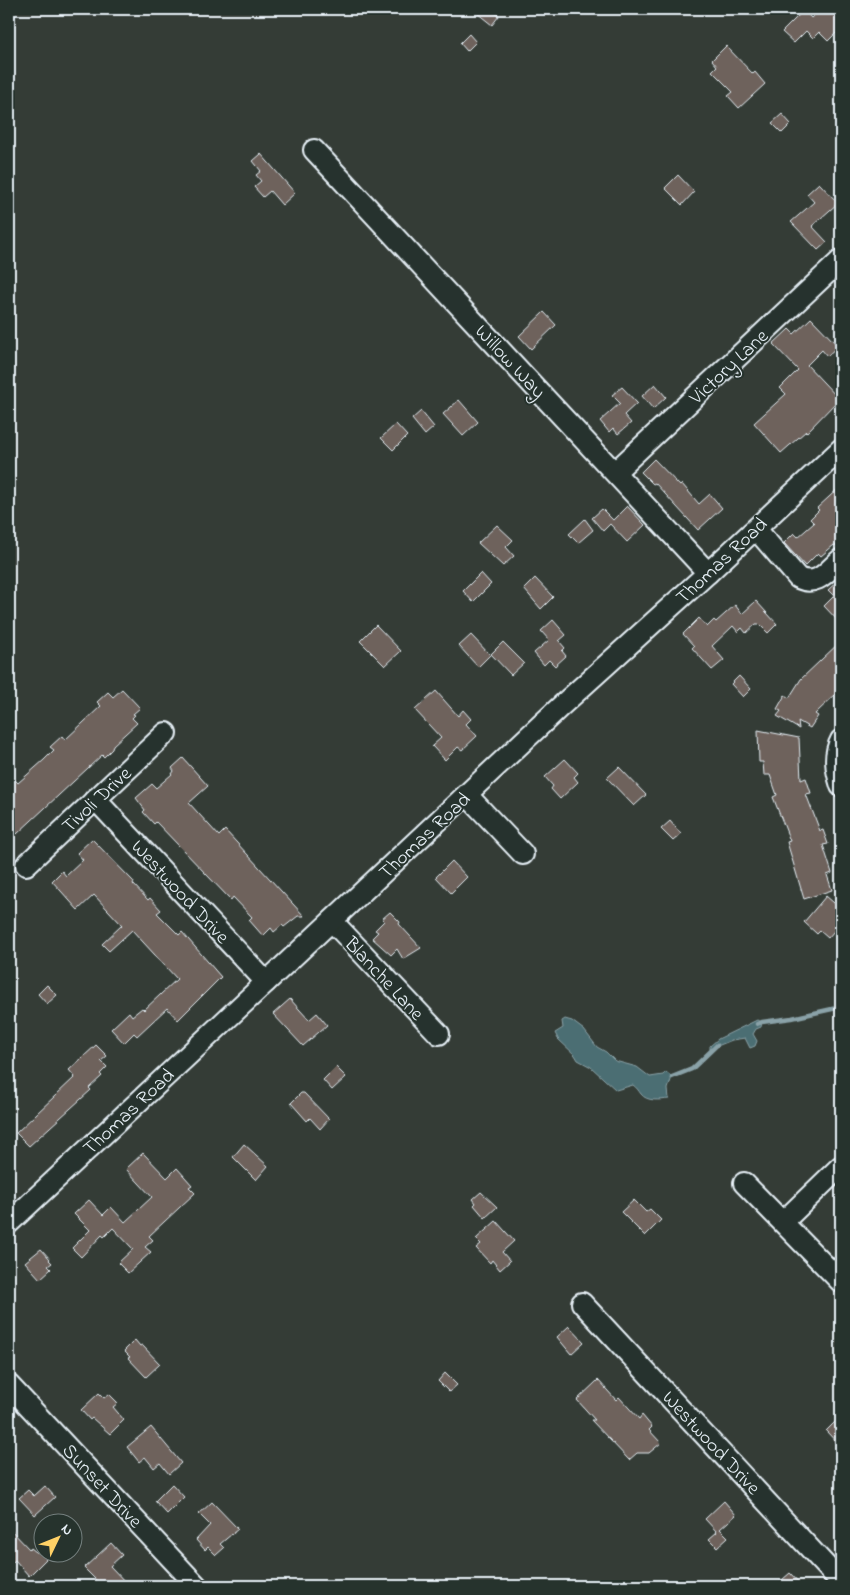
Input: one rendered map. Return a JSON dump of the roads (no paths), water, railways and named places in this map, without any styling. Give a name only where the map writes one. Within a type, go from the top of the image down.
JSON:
[{"type":"street","name":"Willow Way","points":[[314,150],[708,573]]},
{"type":"street","name":"Victory Lane","points":[[615,472],[841,261]]},
{"type":"street","name":"Thomas Road","points":[[9,1223],[568,700],[841,449]]},
{"type":"street","points":[[756,529],[798,578],[806,581],[817,581],[841,559]]},
{"type":"street","name":"Tivoli Drive","points":[[26,865],[166,733]]},
{"type":"street","points":[[841,740],[836,750],[836,770],[841,786]]},
{"type":"street","points":[[467,795],[523,854]]},
{"type":"street","name":"Westwood Drive","points":[[95,799],[266,982]]},
{"type":"street","name":"Blanche Lane","points":[[332,921],[439,1034]]},
{"type":"street","points":[[783,1222],[841,1166]]},
{"type":"street","points":[[744,1183],[841,1282]]},
{"type":"street","name":"Westwood Drive","points":[[582,1303],[841,1582]]},
{"type":"street","name":"Sunset Drive","points":[[9,1385],[197,1586]]},
{"type":"water","points":[[565,1019],[572,1021],[584,1030],[597,1047],[606,1052],[615,1061],[637,1067],[650,1077],[663,1075],[666,1072],[672,1077],[668,1089],[669,1099],[654,1100],[644,1097],[633,1085],[616,1090],[591,1067],[578,1060],[558,1039],[555,1033],[563,1028],[562,1021]]},
{"type":"water","points":[[757,1020],[762,1022],[761,1027],[756,1029],[753,1034],[757,1041],[755,1046],[750,1048],[745,1038],[732,1040],[710,1049],[710,1046],[718,1039]]},
{"type":"waterway","points":[[757,1024],[841,1007]]},
{"type":"waterway","points":[[672,1077],[692,1069],[717,1045]]}]
